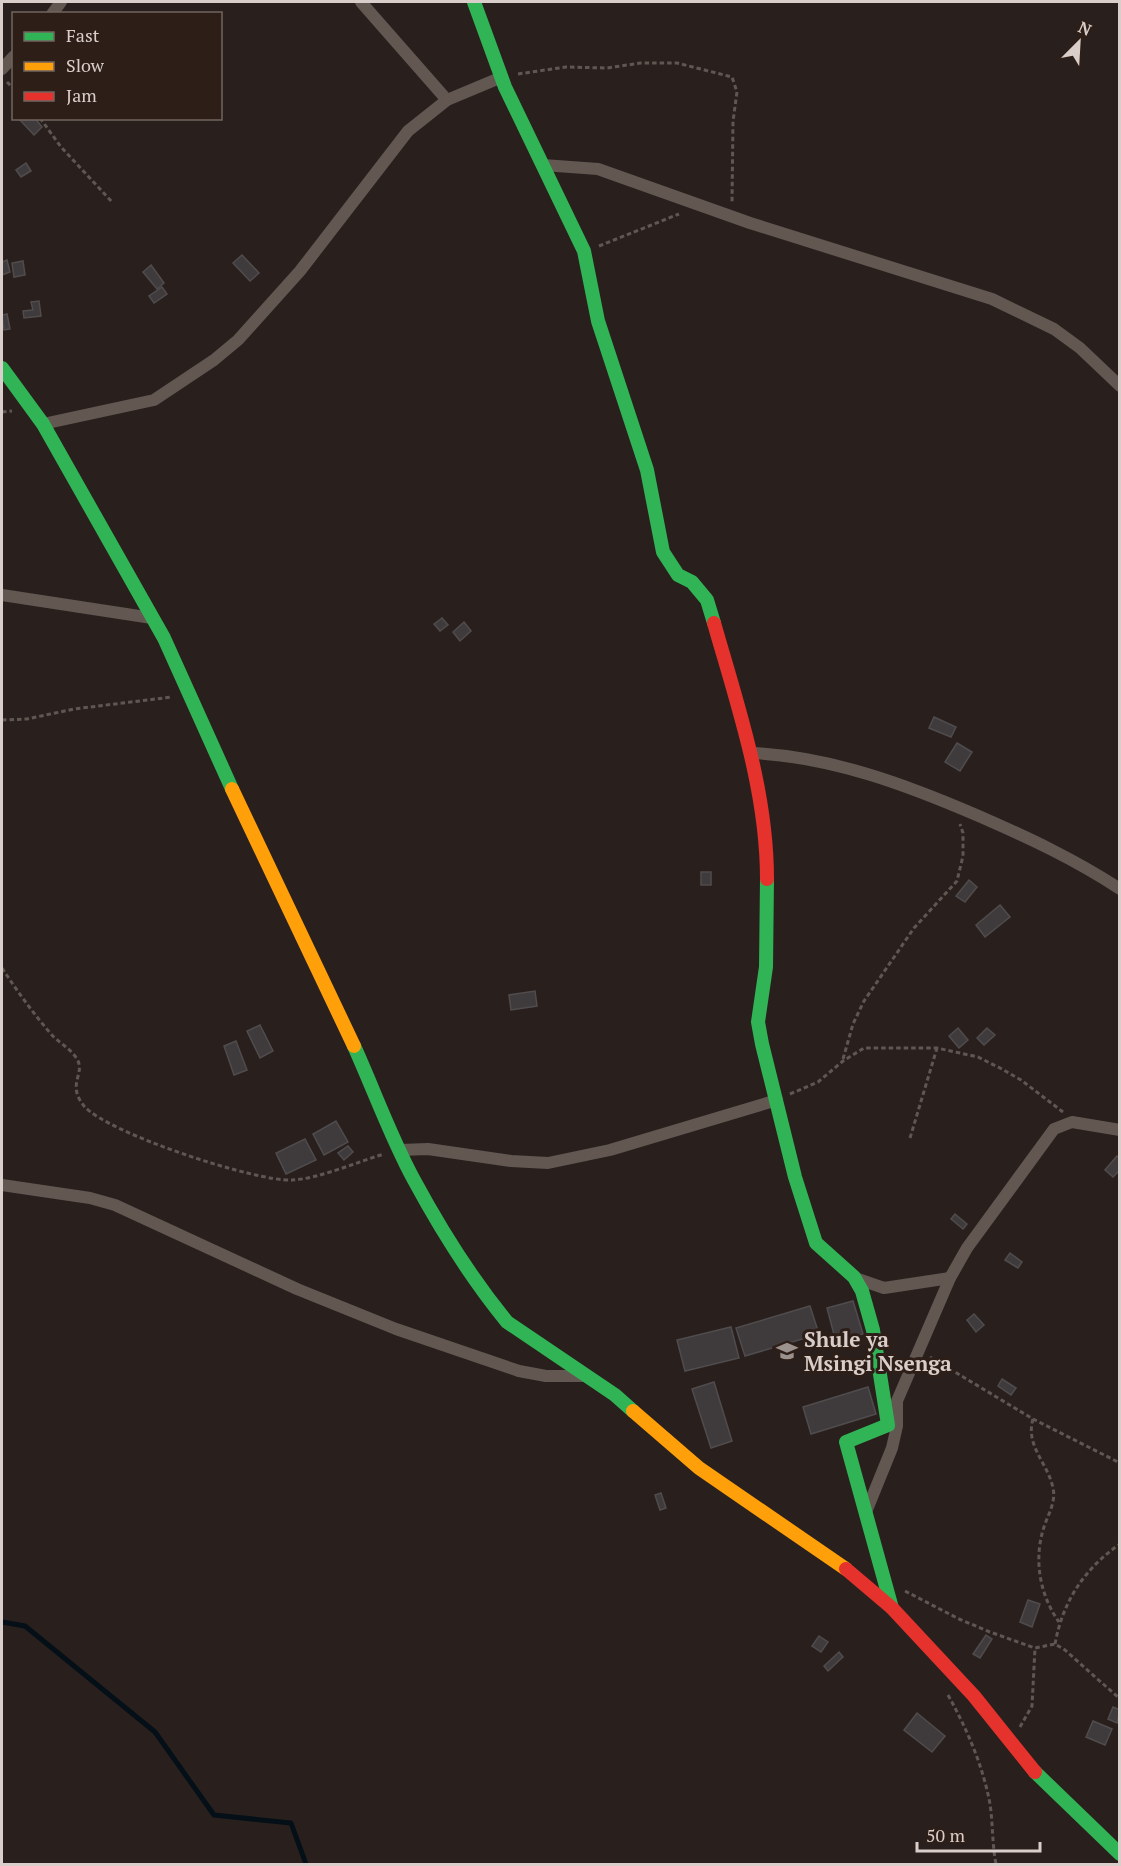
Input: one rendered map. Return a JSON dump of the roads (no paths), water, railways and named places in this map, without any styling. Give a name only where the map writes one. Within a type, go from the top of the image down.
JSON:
[{"type":"street","points":[[362,2],[447,100]]},
{"type":"street","points":[[474,2],[502,77],[585,251],[598,321],[647,470],[663,552],[678,575],[692,582],[706,600],[752,753],[769,875],[766,967],[758,1022],[795,1177],[816,1243],[854,1277],[862,1291],[873,1329],[888,1425],[846,1442],[892,1608]]},
{"type":"street","points":[[43,424],[154,400],[214,360],[238,340],[300,271],[408,131],[447,100],[502,77]]},
{"type":"street","points":[[543,165],[598,169],[730,215],[992,299],[1022,311],[1054,329],[1080,348],[1119,386]]},
{"type":"street","points":[[2,368],[43,424],[178,665],[240,808],[343,1020],[413,1179],[459,1256],[507,1322],[615,1395],[699,1468],[856,1576],[892,1608],[974,1696],[1051,1789],[1119,1854]]},
{"type":"street","points":[[2,595],[152,618]]},
{"type":"street","points":[[752,753],[819,760],[886,780],[953,805],[1047,847],[1119,889]]},
{"type":"street","points":[[400,1150],[428,1149],[512,1161],[548,1163],[610,1150],[777,1100]]},
{"type":"street","points":[[866,1512],[892,1448],[897,1426],[897,1401],[950,1278],[967,1248],[1054,1129],[1072,1122],[1119,1130]]},
{"type":"street","points":[[2,1185],[90,1198],[116,1205],[297,1288],[497,1365],[546,1376],[589,1376]]},
{"type":"street","points":[[854,1277],[884,1288],[950,1278]]},
{"type":"waterway","points":[[2,1622],[25,1626],[155,1732],[214,1815],[291,1823],[306,1864]]},
{"type":"place","name":"Shule ya Msingi Nsenga","points":[[787,1351]]}]
